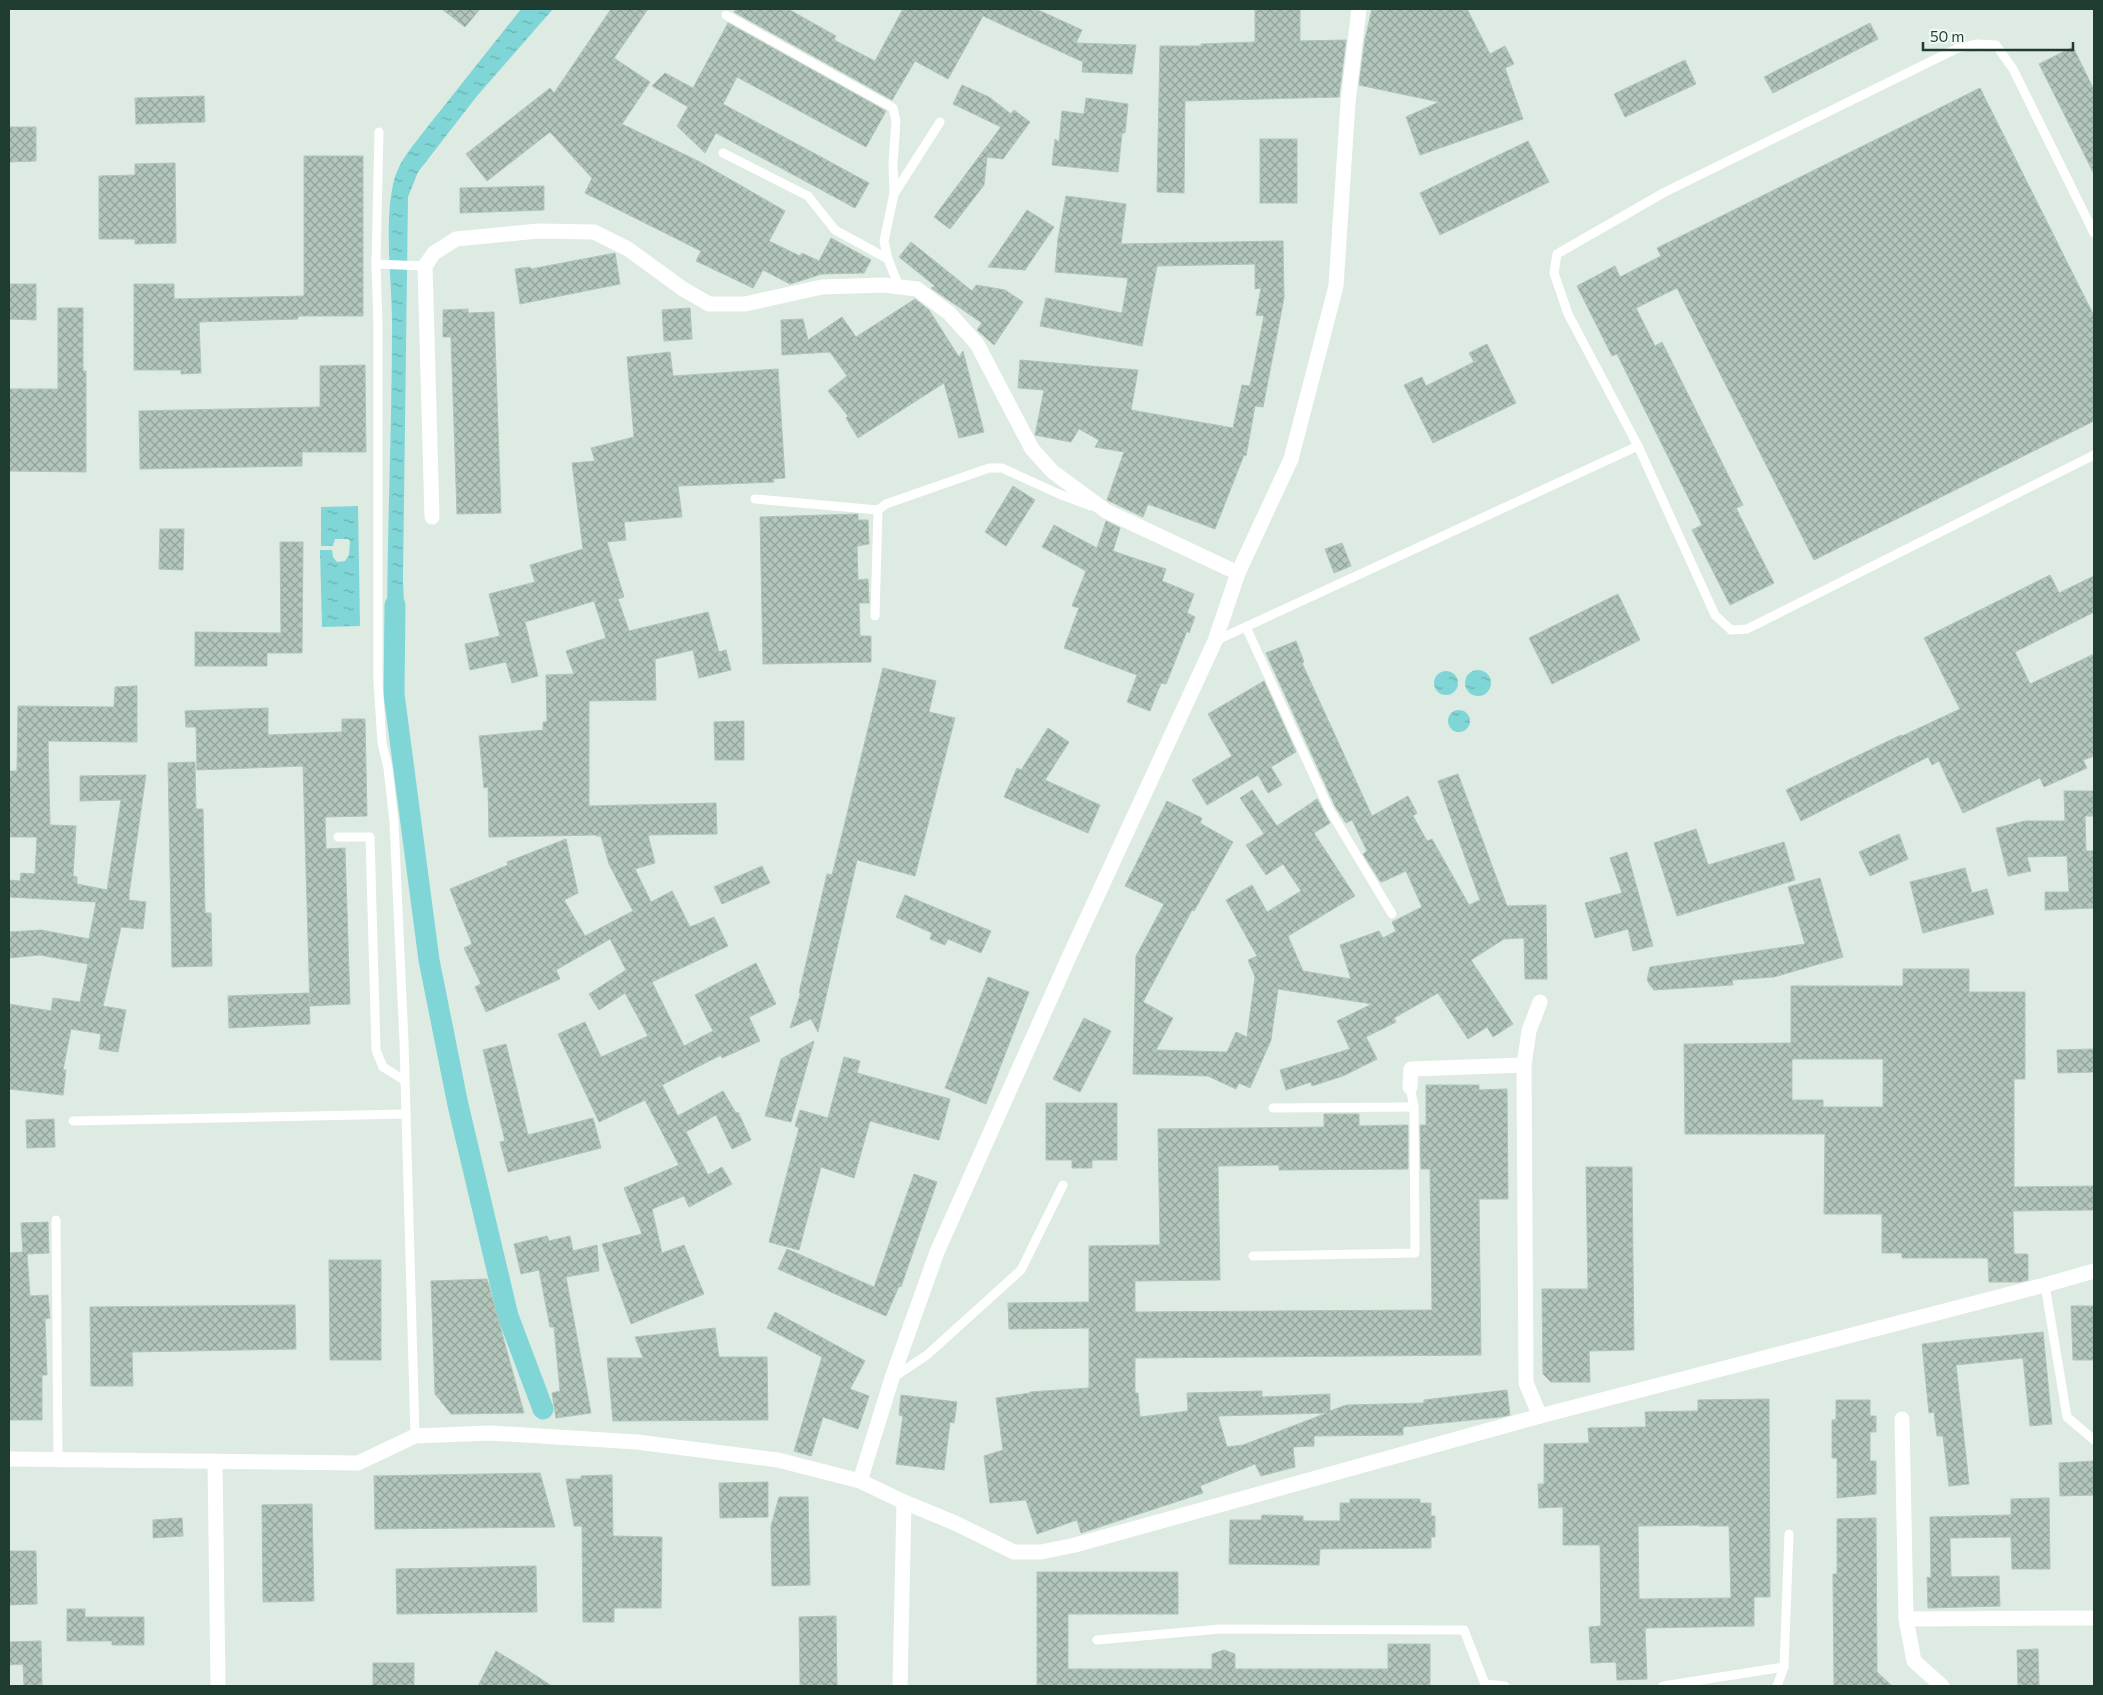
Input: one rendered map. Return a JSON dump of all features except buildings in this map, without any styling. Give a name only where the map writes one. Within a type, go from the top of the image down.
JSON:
[{"type":"street","points":[[860,1480],[892,1378],[936,1252],[1215,641],[1238,573],[1291,459],[1336,286],[1348,102],[1359,9]]},
{"type":"street","points":[[432,517],[418,265],[456,239],[538,231],[594,232],[628,249],[683,289],[709,304],[745,304],[822,287],[883,285],[917,289],[949,313],[977,344],[1032,449],[1053,472],[1106,511],[1238,573]]},
{"type":"street","points":[[1540,1002],[1529,1030],[1524,1065],[1526,1383],[1540,1416]]},
{"type":"street","points":[[1410,1087],[1411,1069],[1524,1065]]},
{"type":"street","points":[[9,1459],[358,1463],[414,1436],[490,1433],[637,1442],[778,1460],[860,1480],[1014,1552],[1041,1552],[1075,1545],[1540,1416],[2045,1285],[2094,1270]]},
{"type":"street","points":[[1902,1420],[1906,1619],[1914,1661],[1942,1686]]},
{"type":"street","points":[[215,1461],[218,1686]]},
{"type":"street","points":[[900,1686],[904,1502]]},
{"type":"street","points":[[1906,1619],[2094,1618]]},
{"type":"lane","points":[[726,15],[894,108],[896,121],[893,163],[894,194],[884,241],[888,259],[899,287]]},
{"type":"lane","points":[[2094,233],[2013,70],[1996,45],[1977,44],[1958,48],[1665,192],[1557,254],[1554,273],[1568,314],[1638,446],[1715,615],[1731,630],[1747,629],[2094,455]]},
{"type":"lane","points":[[894,194],[940,122]]},
{"type":"lane","points":[[379,132],[376,264],[378,356],[378,681],[382,743],[388,768],[394,822],[404,1080],[414,1436]]},
{"type":"lane","points":[[722,154],[808,196],[835,230],[888,259]]},
{"type":"lane","points":[[376,264],[418,265]]},
{"type":"lane","points":[[1215,641],[1638,446]]},
{"type":"lane","points":[[755,499],[878,510],[886,504],[989,468],[1002,468],[1059,494],[1106,511]]},
{"type":"lane","points":[[875,616],[878,510]]},
{"type":"lane","points":[[1246,627],[1329,808],[1392,914]]},
{"type":"lane","points":[[338,837],[370,837],[376,1050],[383,1067],[404,1080]]},
{"type":"lane","points":[[1253,1256],[1415,1254],[1414,1107],[1410,1087]]},
{"type":"lane","points":[[1273,1108],[1414,1107]]},
{"type":"lane","points":[[72,1121],[405,1114]]},
{"type":"lane","points":[[892,1378],[927,1355],[1021,1270],[1063,1185]]},
{"type":"lane","points":[[56,1220],[58,1459]]},
{"type":"lane","points":[[2045,1285],[2067,1417],[2094,1440]]},
{"type":"lane","points":[[1777,1686],[1784,1667],[1789,1534]]},
{"type":"lane","points":[[1097,1640],[1220,1629],[1464,1630],[1486,1684],[1504,1686]]},
{"type":"lane","points":[[1664,1686],[1784,1667]]},
{"type":"water","points":[[521,9],[553,9],[477,96],[418,172],[408,197],[403,579],[405,633],[387,634],[392,324],[389,249],[391,193],[397,171],[410,150]]},
{"type":"water","points":[[358,506],[360,626],[322,627],[320,550],[332,550],[333,557],[337,562],[345,561],[349,555],[350,541],[348,539],[335,539],[333,546],[321,546],[321,507]]},
{"type":"water","points":[[1478,670],[1487,674],[1491,683],[1487,692],[1478,696],[1469,692],[1465,683],[1469,674]]},
{"type":"water","points":[[1446,671],[1451,672],[1457,678],[1457,688],[1451,694],[1446,695],[1441,694],[1435,688],[1434,683],[1435,678],[1441,672]]},
{"type":"water","points":[[1459,710],[1467,713],[1470,721],[1467,729],[1459,732],[1451,729],[1448,721],[1451,713]]},
{"type":"waterway","points":[[395,605],[394,694],[429,960],[458,1105],[508,1316],[543,1409]]}]
